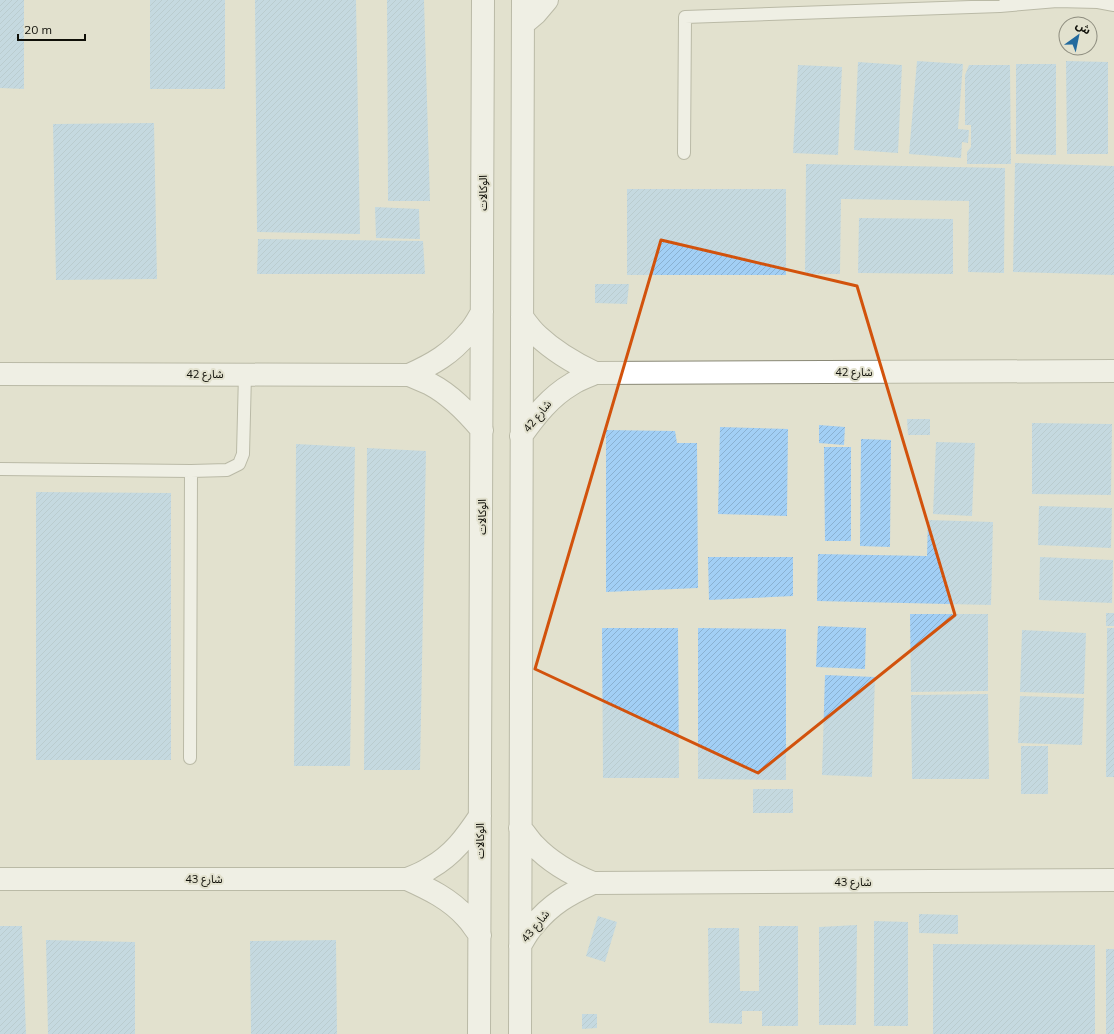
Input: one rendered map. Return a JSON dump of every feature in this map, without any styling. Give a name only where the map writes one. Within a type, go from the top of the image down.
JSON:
[{"type":"street","name":"الوكالات","points":[[479,1034],[483,0]]},
{"type":"street","points":[[520,1034],[523,0]]},
{"type":"street","points":[[523,24],[536,13],[547,0]]},
{"type":"street","name":"شارع 42","points":[[409,375],[432,365],[452,350],[469,333],[482,312]]},
{"type":"street","name":"شارع 42","points":[[522,317],[537,335],[554,351],[595,373]]},
{"type":"street","name":"شارع 42","points":[[521,436],[535,416],[552,398],[573,383],[595,373],[1114,371]]},
{"type":"street","name":"شارع 42","points":[[0,374],[409,375],[431,384],[450,397],[467,412],[482,430]]},
{"type":"street","name":"شارع 43","points":[[407,879],[430,869],[450,855],[467,836],[480,816]]},
{"type":"street","name":"شارع 43","points":[[520,828],[535,846],[552,861],[572,874],[593,883],[1114,880]]},
{"type":"street","name":"شارع 43","points":[[0,878],[407,879],[429,888],[448,901],[466,916],[480,935]]},
{"type":"street","name":"شارع 43","points":[[520,946],[533,926],[550,908],[570,894],[593,883]]},
{"type":"lane","points":[[684,153],[685,17],[1000,6],[1057,1],[1098,1],[1114,5]]},
{"type":"lane","points":[[0,470],[227,470],[239,464],[243,454],[245,374]]},
{"type":"lane","points":[[190,758],[191,471]]},
{"type":"highlighted area","points":[[661,240],[857,286],[955,615],[758,773],[535,669]]},
{"type":"building","points":[[0,0],[24,0],[24,89],[0,88]]},
{"type":"building","points":[[150,0],[225,0],[225,89],[150,89]]},
{"type":"building","points":[[255,0],[356,0],[360,234],[257,232]]},
{"type":"building","points":[[387,0],[424,0],[430,201],[388,201]]},
{"type":"building","points":[[917,61],[963,64],[958,129],[969,130],[968,143],[962,142],[961,158],[909,154]]},
{"type":"building","points":[[1066,61],[1108,62],[1108,154],[1067,154]]},
{"type":"building","points":[[858,62],[902,65],[898,153],[854,150]]},
{"type":"building","points":[[1016,64],[1056,64],[1056,155],[1016,154]]},
{"type":"building","points":[[798,65],[842,67],[838,155],[793,153]]},
{"type":"building","points":[[969,65],[1010,65],[1011,164],[967,164],[967,152],[971,147],[971,125],[965,125],[965,75]]},
{"type":"building","points":[[154,123],[157,279],[56,280],[53,124]]},
{"type":"building","points":[[1015,163],[1114,166],[1114,275],[1013,272]]},
{"type":"building","points":[[806,164],[1005,168],[1004,273],[968,272],[969,201],[841,199],[840,274],[805,274]]},
{"type":"building","points":[[627,189],[786,189],[786,275],[627,275]]},
{"type":"building","points":[[375,207],[419,209],[420,239],[376,238]]},
{"type":"building","points":[[859,218],[953,219],[953,274],[858,273]]},
{"type":"building","points":[[258,239],[423,241],[425,274],[257,274]]},
{"type":"building","points":[[595,284],[629,284],[627,304],[595,303]]},
{"type":"building","points":[[907,419],[930,419],[930,435],[908,435]]},
{"type":"building","points":[[1032,423],[1112,424],[1111,495],[1032,494]]},
{"type":"building","points":[[819,425],[845,427],[844,445],[819,443]]},
{"type":"building","points":[[720,427],[788,429],[787,516],[718,514]]},
{"type":"building","points":[[606,430],[675,431],[677,443],[697,443],[698,588],[606,592]]},
{"type":"building","points":[[861,439],[891,440],[890,547],[860,546]]},
{"type":"building","points":[[936,442],[975,443],[972,516],[933,514]]},
{"type":"building","points":[[296,444],[355,447],[350,766],[294,766]]},
{"type":"building","points":[[824,447],[851,447],[851,541],[825,541]]},
{"type":"building","points":[[367,448],[426,451],[420,770],[364,770]]},
{"type":"building","points":[[36,492],[171,493],[171,760],[36,760]]},
{"type":"building","points":[[1039,506],[1112,508],[1111,548],[1038,545]]},
{"type":"building","points":[[928,520],[993,522],[991,605],[817,601],[818,554],[927,556]]},
{"type":"building","points":[[708,557],[793,557],[793,596],[709,600]]},
{"type":"building","points":[[1040,557],[1113,560],[1112,603],[1039,600]]},
{"type":"building","points":[[1106,613],[1114,613],[1114,626],[1106,626]]},
{"type":"building","points":[[910,614],[988,614],[988,691],[911,692]]},
{"type":"building","points":[[818,626],[866,628],[865,669],[816,667]]},
{"type":"building","points":[[602,628],[678,628],[679,778],[603,778]]},
{"type":"building","points":[[698,628],[786,629],[786,780],[698,779]]},
{"type":"building","points":[[1107,628],[1114,628],[1114,777],[1106,777]]},
{"type":"building","points":[[1022,630],[1086,633],[1084,694],[1020,692]]},
{"type":"building","points":[[825,675],[875,677],[872,777],[822,775]]},
{"type":"building","points":[[988,694],[989,779],[912,779],[911,695]]},
{"type":"building","points":[[1020,696],[1084,698],[1082,745],[1018,743]]},
{"type":"building","points":[[1021,746],[1048,746],[1048,794],[1021,794]]},
{"type":"building","points":[[753,789],[793,789],[793,813],[753,813]]},
{"type":"building","points":[[919,914],[958,915],[958,934],[919,933]]},
{"type":"building","points":[[598,916],[617,922],[605,962],[586,956]]},
{"type":"building","points":[[874,921],[908,922],[908,1026],[874,1026]]},
{"type":"building","points":[[857,925],[856,1025],[819,1025],[819,927]]},
{"type":"building","points":[[0,926],[22,926],[26,1034],[0,1034]]},
{"type":"building","points":[[759,926],[798,926],[798,1026],[762,1026],[762,1011],[742,1011],[742,1024],[709,1023],[708,928],[739,928],[740,991],[759,991]]},
{"type":"building","points":[[46,940],[135,942],[135,1034],[48,1034]]},
{"type":"building","points":[[336,940],[337,1034],[251,1034],[250,941]]},
{"type":"building","points":[[933,944],[1095,945],[1095,1034],[933,1034]]},
{"type":"building","points":[[1106,949],[1114,949],[1114,1034],[1106,1034]]},
{"type":"building","points":[[582,1014],[597,1014],[597,1028],[582,1029]]}]
